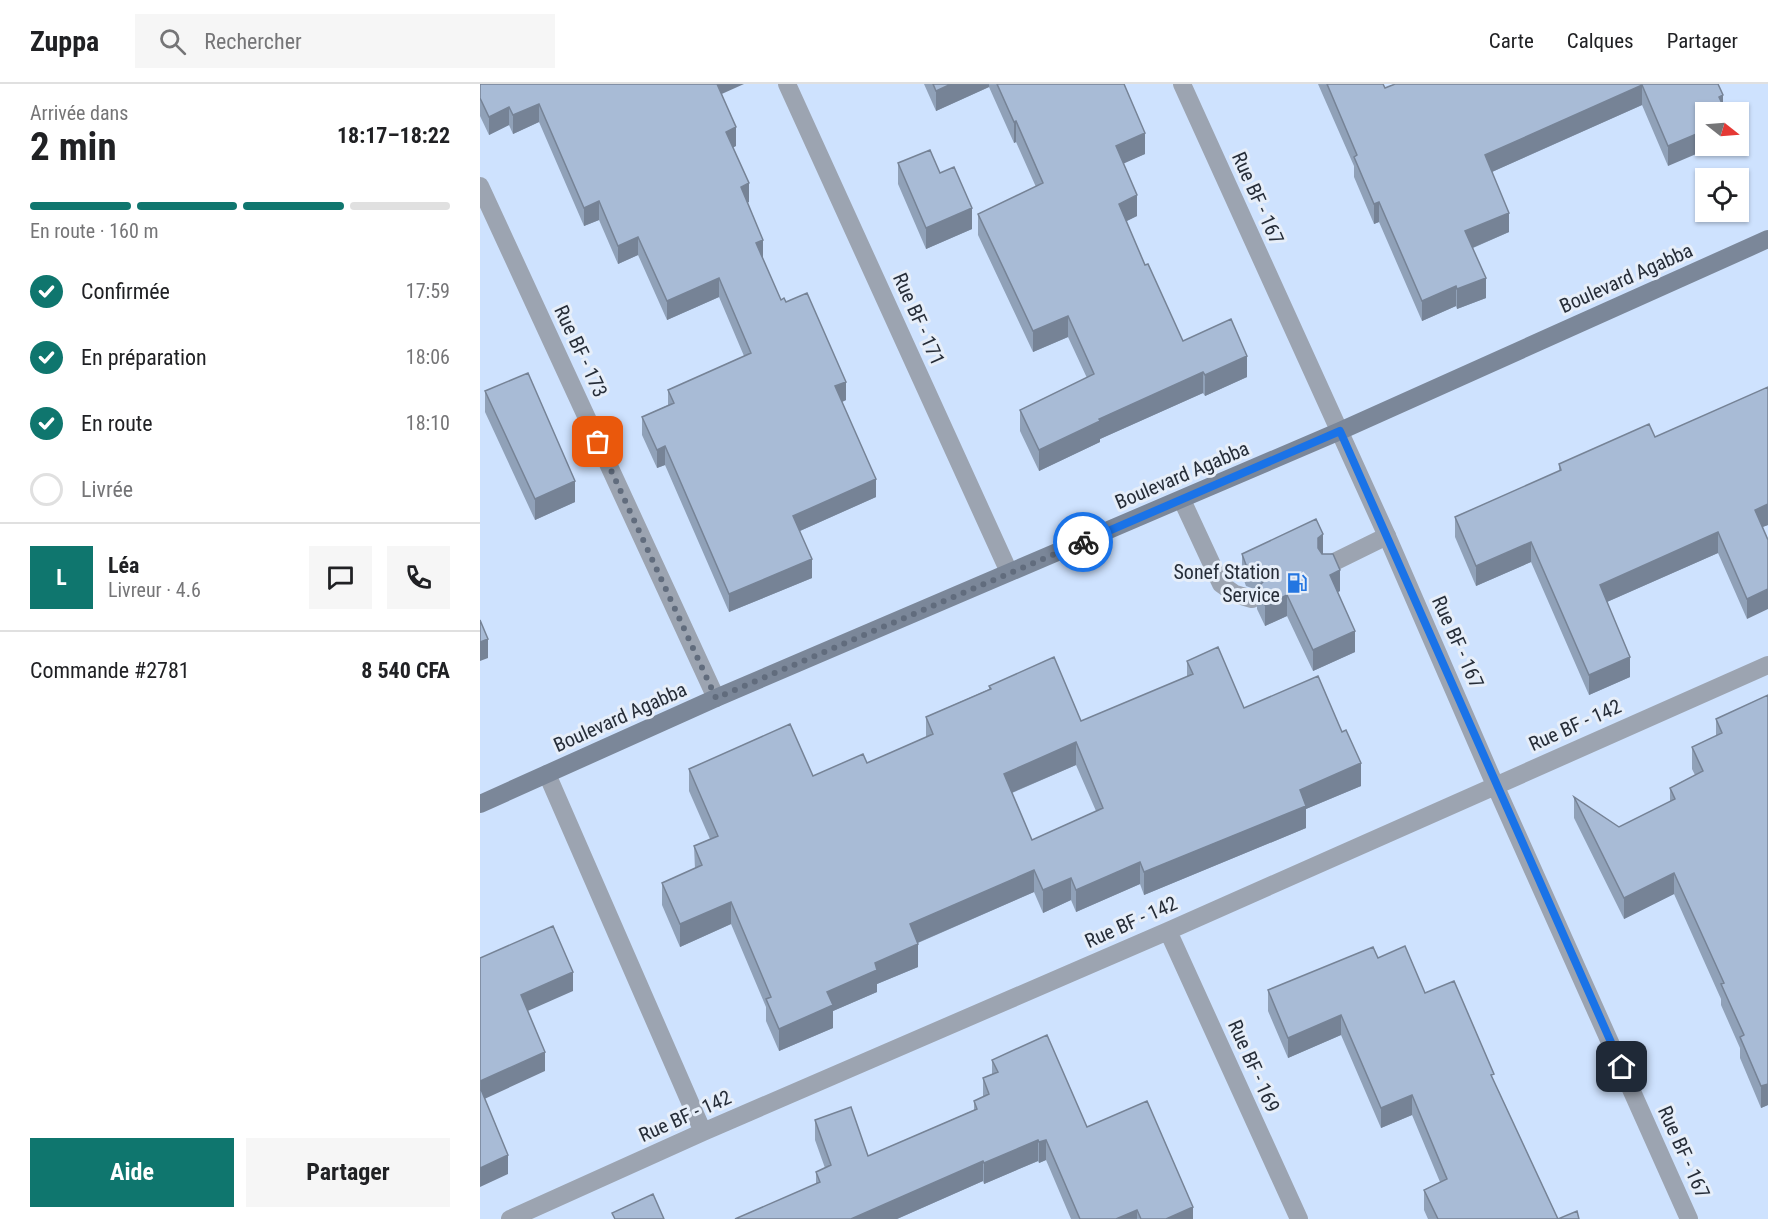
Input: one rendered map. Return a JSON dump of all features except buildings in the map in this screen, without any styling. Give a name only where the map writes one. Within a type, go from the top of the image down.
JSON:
[{"type":"main road","name":"Boulevard Agabba","points":[[480,804],[716,698],[1340,431],[1768,239]]},
{"type":"street","name":"Rue BF - 171","points":[[788,84],[1009,573]]},
{"type":"street","name":"Rue BF - 167","points":[[1182,84],[1387,536],[1495,785],[1689,1219]]},
{"type":"street","name":"Rue BF - 173","points":[[480,186],[716,698]]},
{"type":"street","points":[[1182,500],[1221,584],[1235,594],[1252,599]]},
{"type":"street","points":[[1328,565],[1387,536]]},
{"type":"street","name":"Rue BF - 142","points":[[510,1219],[703,1132],[1168,931],[1768,664]]},
{"type":"street","points":[[547,774],[703,1132]]},
{"type":"street","name":"Rue BF - 169","points":[[1168,931],[1299,1219]]},
{"type":"way so far","points":[[598,442],[716,698],[1083,542]]},
{"type":"place","name":"Sonef Station Service","points":[[1297,583]]},
{"type":"route","points":[[1083,542],[1340,431],[1622,1067]]}]
